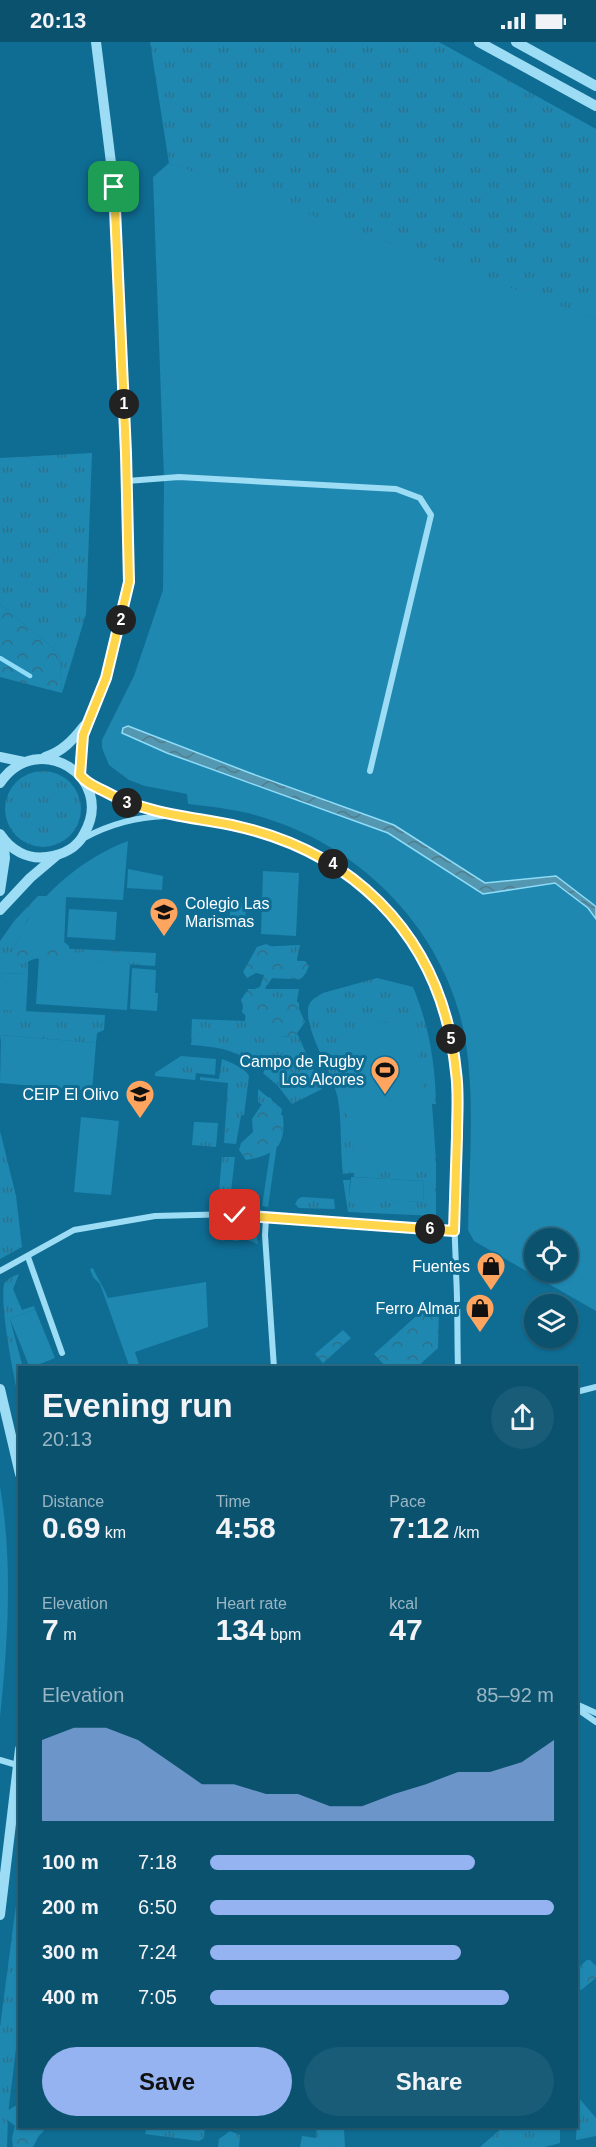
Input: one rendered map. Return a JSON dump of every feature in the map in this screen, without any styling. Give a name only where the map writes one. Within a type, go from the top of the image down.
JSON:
[{"type":"street","points":[[82,839],[89,825],[92,810],[91,795],[82,778],[83,735],[106,678],[129,582],[127,481],[114,187],[96,42]]},
{"type":"street","points":[[479,42],[596,106]]},
{"type":"street","points":[[516,42],[596,86]]},
{"type":"street","points":[[127,481],[179,477],[396,489],[420,498],[431,515],[370,771]]},
{"type":"street","points":[[0,783],[14,768],[24,762],[54,754],[67,745],[91,716]]},
{"type":"street","points":[[0,758],[24,762]]},
{"type":"street","points":[[39,759],[54,760],[68,765],[82,778],[129,804],[178,816],[242,826],[267,833],[312,853],[358,883],[378,900],[410,939],[433,982],[449,1027],[454,1052],[457,1098],[454,1231],[458,1366]]},
{"type":"street","points":[[1,836],[13,848],[26,855],[41,858],[56,856],[70,850],[82,839],[116,823],[150,816],[178,816]]},
{"type":"street","points":[[0,891],[5,858],[1,836]]},
{"type":"street","points":[[0,910],[56,856]]},
{"type":"street","points":[[0,1271],[82,1227],[155,1216],[217,1214],[454,1231]]},
{"type":"street","points":[[266,1217],[265,1235],[274,1366]]},
{"type":"street","points":[[28,1257],[62,1353]]},
{"type":"street","points":[[578,1392],[596,1387]]},
{"type":"street","points":[[0,1389],[18,1466]]},
{"type":"street","points":[[578,1707],[596,1713]]},
{"type":"street","points":[[578,1708],[596,1722]]},
{"type":"street","points":[[0,1760],[17,1766]]},
{"type":"street","points":[[0,1915],[18,1760]]},
{"type":"green space","points":[[150,42],[439,42],[596,129],[596,319],[389,251],[169,163]]},
{"type":"green space","points":[[169,163],[596,319],[596,1311],[578,1301],[578,1294],[566,1294],[545,1282],[578,1282],[578,1228],[524,1228],[524,1270],[474,1241],[468,1230],[471,1113],[466,1043],[457,1005],[442,968],[423,934],[398,904],[371,876],[339,853],[305,834],[248,813],[188,804],[187,794],[145,786],[129,780],[109,765],[102,748],[102,740],[134,676],[163,590],[164,479],[153,177]]},
{"type":"green space","points":[[92,453],[86,614],[62,693],[59,653],[0,604],[0,458]]},
{"type":"green space","points":[[0,604],[59,653],[62,693],[0,677]]},
{"type":"green space","points":[[43,771],[57,774],[70,782],[78,795],[81,809],[78,823],[70,836],[57,844],[43,847],[29,844],[16,836],[8,823],[5,809],[8,795],[16,782],[29,774]]},
{"type":"green space","points":[[128,841],[123,900],[66,897],[64,948],[15,946],[36,908],[59,884],[99,854]]},
{"type":"green space","points":[[128,869],[163,876],[162,890],[127,888]]},
{"type":"green space","points":[[263,871],[299,873],[296,936],[261,934]]},
{"type":"green space","points":[[38,896],[48,896],[27,920],[15,946],[156,953],[155,966],[28,958],[28,974],[3,973],[0,978],[0,941],[15,920]]},
{"type":"green space","points":[[231,903],[246,903],[245,927],[229,926]]},
{"type":"green space","points":[[69,909],[117,912],[115,940],[67,937]]},
{"type":"green space","points":[[24,927],[69,946],[71,966],[63,964],[58,956],[51,955],[18,964],[8,962]]},
{"type":"green space","points":[[266,944],[293,960],[305,961],[309,966],[302,978],[298,979],[275,974],[265,988],[272,997],[286,1000],[292,998],[299,1003],[299,1009],[305,1022],[295,1036],[274,1037],[271,1032],[272,1027],[253,1026],[252,1019],[242,1012],[241,1000],[246,992],[260,987],[264,975],[256,973],[247,978],[243,972],[257,947]]},
{"type":"green space","points":[[300,945],[293,979],[269,978],[257,947]]},
{"type":"green space","points":[[39,958],[130,964],[127,1010],[36,1004]]},
{"type":"green space","points":[[132,968],[156,970],[157,1011],[130,1009]]},
{"type":"green space","points":[[3,973],[28,974],[26,1012],[0,1010],[0,978]]},
{"type":"green space","points":[[377,978],[413,987],[427,1030],[433,1059],[436,1104],[432,1104],[436,1161],[436,1216],[348,1212],[343,1180],[350,1180],[349,1198],[423,1202],[424,1181],[354,1177],[353,1173],[343,1174],[338,1099],[311,1030],[309,1004],[318,996]]},
{"type":"green space","points":[[248,989],[299,989],[293,1024],[267,1026],[273,1027],[281,1037],[295,1036],[297,1033],[322,1089],[292,1104],[277,1085],[263,1073],[268,1063],[260,1059],[255,1069],[241,1057],[226,1050],[191,1045],[192,1019],[245,1021]]},
{"type":"green space","points":[[0,1010],[105,1015],[104,1030],[97,1033],[96,1043],[1,1035],[0,1042]]},
{"type":"green space","name":"Campo de Rugby Los Alcores","points":[[413,1019],[433,1160],[356,1172],[336,1030]]},
{"type":"green space","points":[[1,1035],[96,1043],[92,1091],[0,1083]]},
{"type":"green space","points":[[181,1056],[216,1059],[215,1075],[196,1073],[195,1080],[155,1076],[155,1073]]},
{"type":"green space","points":[[222,1059],[241,1068],[249,1076],[244,1115],[241,1116],[236,1144],[224,1143],[228,1083],[200,1080],[200,1077],[219,1079]]},
{"type":"green space","points":[[258,1089],[282,1109],[268,1207],[262,1206],[276,1114],[258,1102]]},
{"type":"green space","points":[[267,1097],[271,1098],[275,1109],[283,1116],[283,1135],[271,1152],[246,1160],[239,1150],[241,1143],[253,1132],[252,1119]]},
{"type":"green space","points":[[81,1117],[119,1121],[111,1195],[74,1192]]},
{"type":"green space","points":[[194,1122],[218,1123],[216,1147],[192,1145]]},
{"type":"green space","points":[[0,1131],[16,1196],[22,1247],[0,1259]]},
{"type":"green space","points":[[222,1157],[235,1157],[231,1191],[219,1191]]},
{"type":"green space","points":[[351,1177],[424,1181],[423,1202],[349,1199]]},
{"type":"green space","points":[[302,1197],[334,1199],[335,1209],[299,1208],[295,1204]]},
{"type":"green space","points":[[226,1220],[255,1224],[258,1244],[243,1238],[237,1241],[226,1239],[223,1241],[218,1233]]},
{"type":"green space","points":[[93,1268],[108,1298],[206,1282],[208,1327],[135,1352],[139,1366],[129,1366],[100,1284],[93,1277],[90,1269]]},
{"type":"green space","points":[[19,1274],[13,1289],[22,1310],[34,1306],[35,1309],[10,1319],[22,1366],[18,1366],[18,1395],[8,1340],[3,1294],[4,1284]]},
{"type":"green space","points":[[433,1301],[439,1306],[438,1348],[418,1366],[385,1366],[374,1354]]},
{"type":"green space","points":[[35,1309],[55,1358],[29,1366],[10,1319]]},
{"type":"green space","points":[[343,1330],[351,1338],[323,1363],[315,1354]]},
{"type":"green space","points":[[0,1486],[7,1544],[8,1601],[0,1717]]},
{"type":"green space","points":[[18,1890],[18,2032],[8,2114],[7,2147],[0,2147],[0,2027]]},
{"type":"green space","points":[[587,1960],[596,1966],[596,1978],[581,1990],[578,1989],[578,1968]]},
{"type":"green space","points":[[578,2097],[596,2118],[596,2136],[576,2140]]},
{"type":"green space","points":[[17,2105],[18,2128],[46,2128],[33,2147],[13,2147],[12,2138],[15,2126],[4,2117],[5,2112]]},
{"type":"green space","points":[[147,2128],[205,2128],[204,2138],[199,2141],[145,2134]]},
{"type":"green space","points":[[317,2128],[344,2128],[345,2147],[300,2147],[302,2136],[316,2138]]},
{"type":"green space","points":[[502,2128],[560,2128],[560,2143],[545,2147],[480,2147]]},
{"type":"green space","points":[[230,2131],[240,2135],[239,2147],[218,2147],[219,2139]]},
{"type":"water","points":[[128,726],[394,825],[485,883],[556,876],[596,907],[596,919],[588,908],[555,883],[483,894],[388,833],[167,753],[122,733],[123,728]]},
{"type":"waterway","points":[[0,658],[30,676]]},
{"type":"place","name":"Colegio Las Marismas","points":[[164,938]]},
{"type":"place","name":"Campo de Rugby Los Alcores","points":[[385,1096]]},
{"type":"place","name":"CEIP El Olivo","points":[[140,1120]]},
{"type":"place","name":"Fuentes","points":[[491,1292]]},
{"type":"place","name":"Ferro Almar","points":[[480,1334]]},
{"type":"route","points":[[114,187],[126,453],[129,582],[106,678],[83,735],[80,775],[84,781],[140,808],[242,826],[267,833],[327,861],[358,883],[395,919],[423,959],[449,1027],[457,1074],[454,1231],[235,1215]]}]
